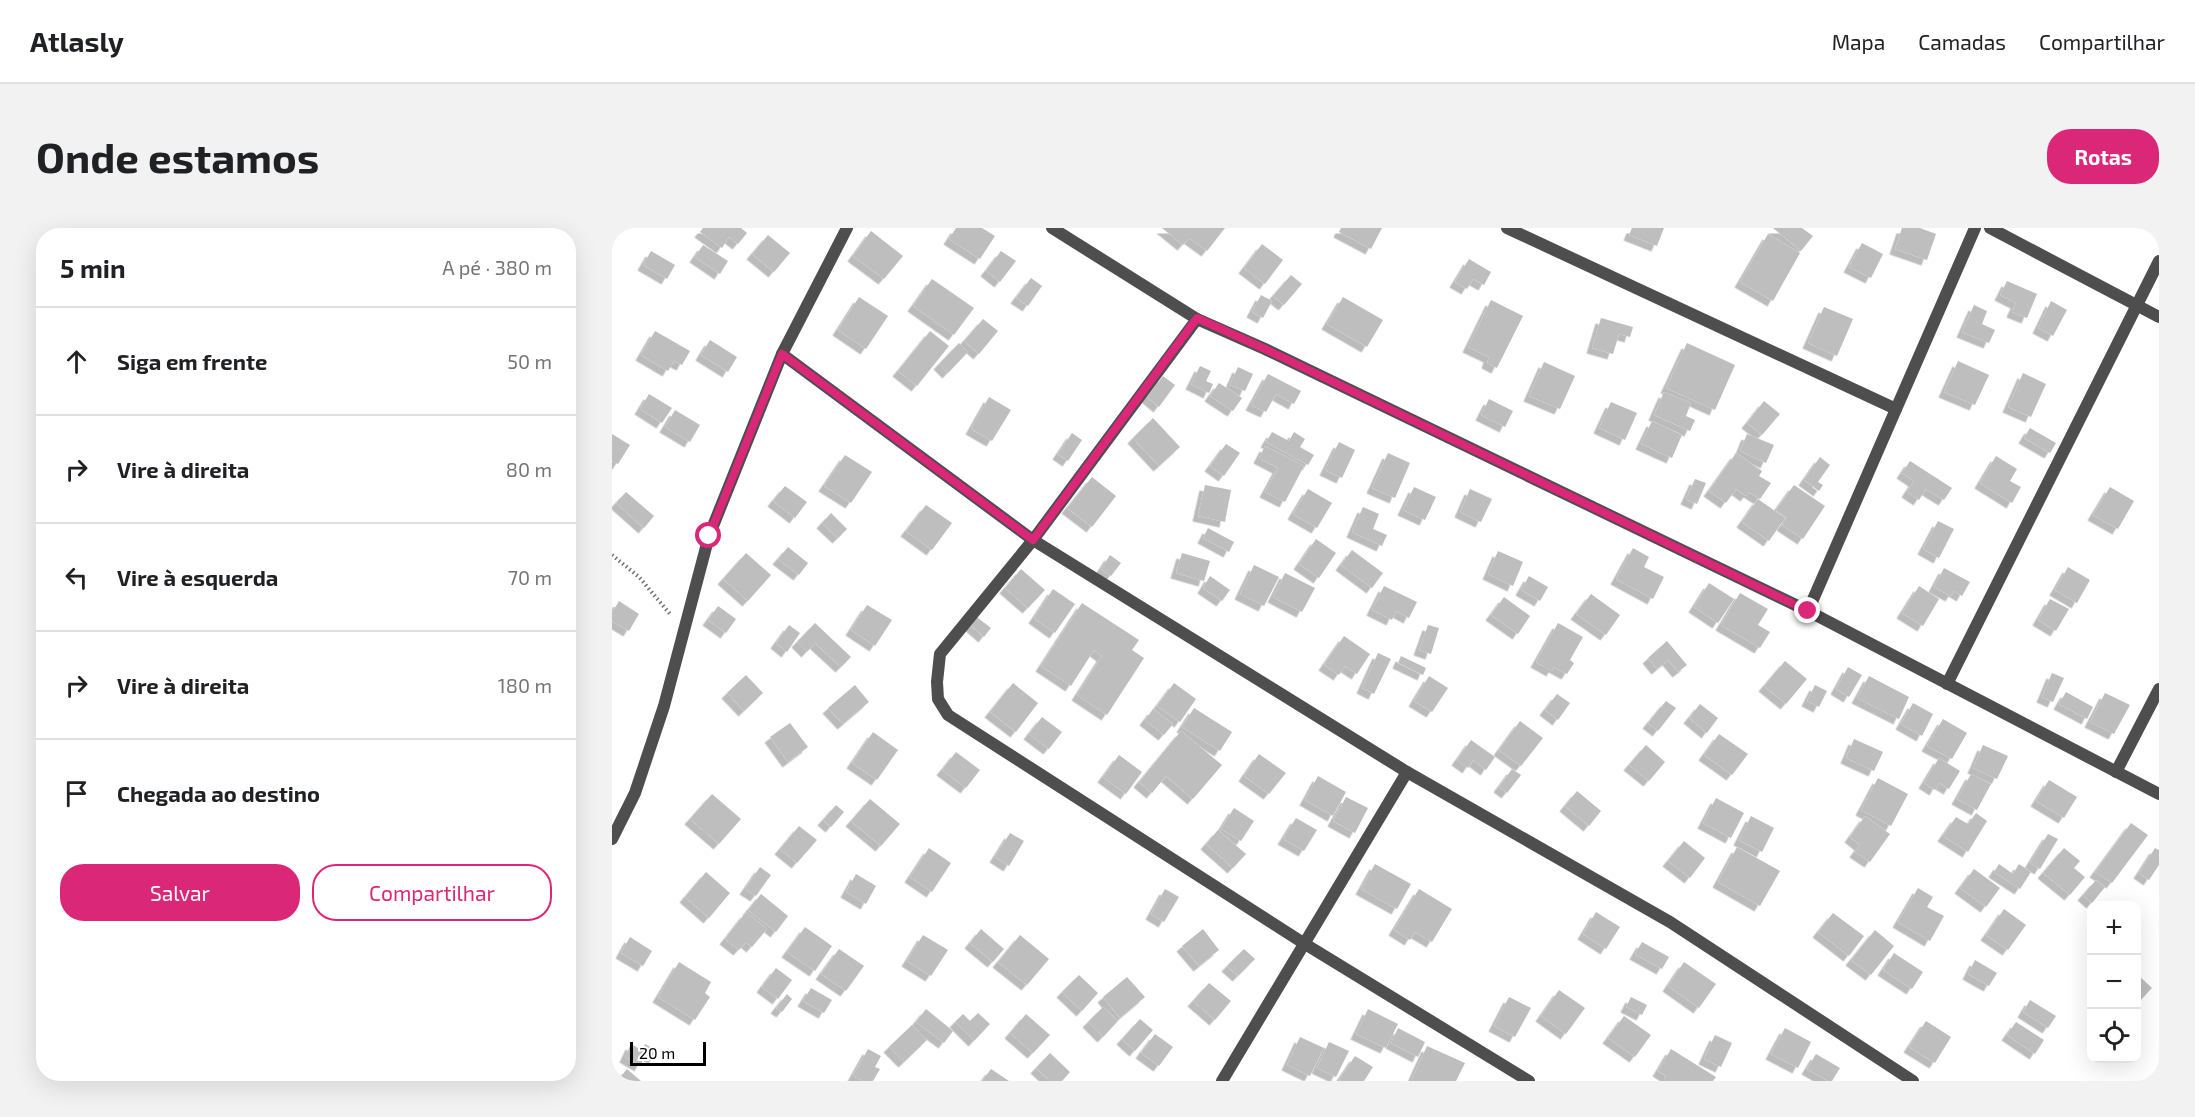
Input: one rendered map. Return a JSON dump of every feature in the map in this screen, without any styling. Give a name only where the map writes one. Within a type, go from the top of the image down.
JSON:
[{"type":"street","points":[[612,839],[635,793],[664,706],[709,536],[782,354],[846,228]]},
{"type":"street","points":[[1052,228],[1197,318],[1808,611],[2159,794]]},
{"type":"street","points":[[1507,228],[1896,409]]},
{"type":"street","points":[[1808,611],[1975,228]]},
{"type":"street","points":[[1990,228],[2159,317]]},
{"type":"street","points":[[1947,684],[2159,261]]},
{"type":"street","points":[[1197,318],[1033,540],[940,654],[938,699],[948,715],[1305,944],[1529,1081]]},
{"type":"street","points":[[782,354],[1033,540],[1407,772],[1670,922],[1913,1081]]},
{"type":"street","points":[[2116,772],[2159,689]]},
{"type":"street","points":[[1222,1081],[1407,772]]},
{"type":"path","points":[[612,555],[639,578],[683,629]]},
{"type":"building","points":[[703,228],[741,228],[747,233],[738,244],[729,237],[722,248],[700,232]]},
{"type":"building","points":[[956,228],[982,228],[995,236],[980,259],[949,239]]},
{"type":"building","points":[[1162,228],[1225,228],[1207,251],[1189,238],[1183,245]]},
{"type":"building","points":[[1341,228],[1382,228],[1371,249],[1339,232]]},
{"type":"building","points":[[1632,228],[1664,228],[1657,246],[1629,235]]},
{"type":"building","points":[[1773,228],[1802,228],[1813,236],[1801,251]]},
{"type":"building","points":[[1902,228],[1920,228],[1936,234],[1927,260],[1895,249]]},
{"type":"building","points":[[871,231],[903,256],[884,279],[853,256]]},
{"type":"building","points":[[1768,234],[1800,253],[1773,301],[1740,282]]},
{"type":"building","points":[[768,235],[790,253],[774,272],[752,254]]},
{"type":"building","points":[[1862,243],[1883,254],[1871,278],[1849,267]]},
{"type":"building","points":[[1262,244],[1283,260],[1265,284],[1244,268]]},
{"type":"building","points":[[703,245],[728,261],[720,274],[695,257]]},
{"type":"building","points":[[651,251],[675,265],[667,279],[643,265]]},
{"type":"building","points":[[1001,251],[1016,261],[1000,282],[986,271]]},
{"type":"building","points":[[1469,259],[1491,272],[1484,285],[1473,279],[1467,289],[1455,282]]},
{"type":"building","points":[[1291,275],[1302,284],[1284,305],[1273,296]]},
{"type":"building","points":[[1031,278],[1042,286],[1028,306],[1016,298]]},
{"type":"building","points":[[932,279],[974,308],[954,335],[913,306]]},
{"type":"building","points":[[2007,281],[2037,294],[2027,318],[2012,312],[2016,303],[2000,295]]},
{"type":"building","points":[[1261,295],[1272,301],[1263,318],[1252,312]]},
{"type":"building","points":[[859,297],[888,316],[866,349],[838,330]]},
{"type":"building","points":[[1343,297],[1383,320],[1367,347],[1327,324]]},
{"type":"building","points":[[1491,300],[1523,316],[1497,368],[1487,363],[1489,357],[1468,347]]},
{"type":"building","points":[[2051,301],[2067,310],[2053,336],[2038,328]]},
{"type":"building","points":[[1974,305],[1987,311],[1982,324],[1995,330],[1989,343],[1962,332]]},
{"type":"building","points":[[1824,307],[1853,319],[1837,356],[1808,343]]},
{"type":"building","points":[[1601,318],[1633,327],[1630,337],[1619,334],[1613,354],[1592,348]]},
{"type":"building","points":[[983,319],[998,331],[979,354],[964,341]]},
{"type":"building","points":[[655,331],[690,351],[682,365],[674,361],[668,371],[641,355]]},
{"type":"building","points":[[930,331],[949,346],[917,386],[898,371]]},
{"type":"building","points":[[710,340],[737,357],[728,372],[701,355]]},
{"type":"building","points":[[959,343],[968,352],[948,373],[939,364]]},
{"type":"building","points":[[1687,343],[1735,365],[1715,410],[1666,388]]},
{"type":"building","points":[[1958,361],[1989,375],[1975,405],[1944,392]]},
{"type":"building","points":[[1544,362],[1575,376],[1560,409],[1529,396]]},
{"type":"building","points":[[1200,366],[1211,371],[1206,381],[1213,384],[1209,393],[1191,384]]},
{"type":"building","points":[[1238,367],[1253,374],[1245,391],[1230,385]]},
{"type":"building","points":[[2023,373],[2046,384],[2031,417],[2008,407]]},
{"type":"building","points":[[1268,374],[1301,391],[1294,404],[1276,394],[1266,412],[1251,405]]},
{"type":"building","points":[[1163,376],[1175,385],[1159,407],[1147,397]]},
{"type":"building","points":[[1219,383],[1242,398],[1233,411],[1210,396]]},
{"type":"building","points":[[1664,392],[1691,403],[1686,416],[1695,420],[1690,431],[1654,415]]},
{"type":"building","points":[[649,394],[672,408],[662,423],[640,409]]},
{"type":"building","points":[[989,397],[1011,410],[992,441],[971,429]]},
{"type":"building","points":[[1489,399],[1513,411],[1505,427],[1481,415]]},
{"type":"building","points":[[1764,401],[1780,414],[1762,435],[1747,423]]},
{"type":"building","points":[[1611,402],[1637,413],[1625,440],[1599,428]]},
{"type":"building","points":[[675,410],[700,425],[690,442],[665,427]]},
{"type":"building","points":[[1153,418],[1180,447],[1159,466],[1133,438]]},
{"type":"building","points":[[1652,421],[1682,435],[1672,458],[1641,444]]},
{"type":"building","points":[[2030,428],[2056,443],[2050,453],[2024,438]]},
{"type":"building","points":[[1272,432],[1289,441],[1294,432],[1305,439],[1300,447],[1314,455],[1308,465],[1266,442]]},
{"type":"building","points":[[1072,433],[1082,440],[1068,461],[1058,454]]},
{"type":"building","points":[[612,434],[630,445],[618,464],[612,461]]},
{"type":"building","points":[[1747,434],[1774,445],[1766,463],[1740,451]]},
{"type":"building","points":[[1339,442],[1355,450],[1342,478],[1325,470]]},
{"type":"building","points":[[1226,444],[1240,453],[1224,476],[1210,466]]},
{"type":"building","points":[[1265,446],[1304,466],[1285,502],[1265,492],[1278,468],[1259,458]]},
{"type":"building","points":[[1388,453],[1410,463],[1395,498],[1372,488]]},
{"type":"building","points":[[1736,453],[1762,471],[1759,476],[1771,483],[1760,499],[1749,492],[1746,496],[1736,489],[1726,503],[1709,491]]},
{"type":"building","points":[[845,455],[872,472],[851,503],[824,486]]},
{"type":"building","points":[[1996,456],[2017,469],[2010,481],[2021,487],[2012,503],[1980,483]]},
{"type":"building","points":[[1820,457],[1830,465],[1818,482],[1823,485],[1819,491],[1804,480]]},
{"type":"building","points":[[1910,461],[1952,488],[1944,500],[1926,489],[1919,500],[1907,492],[1914,481],[1902,473]]},
{"type":"building","points":[[1092,477],[1116,496],[1092,527],[1067,508]]},
{"type":"building","points":[[1695,479],[1706,483],[1697,504],[1686,499]]},
{"type":"building","points":[[1205,485],[1231,490],[1225,522],[1198,516]]},
{"type":"building","points":[[1794,485],[1825,506],[1803,539],[1782,525],[1787,518],[1776,510]]},
{"type":"building","points":[[785,486],[807,502],[795,518],[773,501]]},
{"type":"building","points":[[1414,487],[1436,497],[1425,520],[1403,510]]},
{"type":"building","points":[[2110,487],[2134,501],[2118,529],[2093,515]]},
{"type":"building","points":[[1308,489],[1332,503],[1317,528],[1293,514]]},
{"type":"building","points":[[1470,489],[1492,499],[1481,522],[1460,512]]},
{"type":"building","points":[[626,492],[654,516],[644,528],[616,503]]},
{"type":"building","points":[[1758,499],[1785,518],[1769,541],[1742,522]]},
{"type":"building","points":[[926,505],[952,523],[932,550],[906,531]]},
{"type":"building","points":[[1363,507],[1379,514],[1373,529],[1387,535],[1382,546],[1352,532]]},
{"type":"building","points":[[831,513],[847,529],[838,538],[822,523]]},
{"type":"building","points":[[1938,521],[1954,529],[1939,558],[1923,549]]},
{"type":"building","points":[[1208,528],[1234,542],[1229,552],[1203,538]]},
{"type":"building","points":[[1316,539],[1336,553],[1319,578],[1299,564]]},
{"type":"building","points":[[788,547],[808,563],[799,575],[778,559]]},
{"type":"building","points":[[1633,548],[1649,557],[1644,567],[1664,577],[1653,599],[1616,579]]},
{"type":"building","points":[[1352,550],[1383,573],[1372,588],[1341,565]]},
{"type":"building","points":[[1498,551],[1523,562],[1513,586],[1488,574]]},
{"type":"building","points":[[746,553],[771,575],[748,601],[723,579]]},
{"type":"building","points":[[1182,553],[1210,561],[1204,581],[1176,573]]},
{"type":"building","points":[[1110,555],[1121,563],[1111,576],[1101,569]]},
{"type":"building","points":[[1254,565],[1279,577],[1264,606],[1240,594]]},
{"type":"building","points":[[2068,567],[2090,580],[2077,603],[2055,590]]},
{"type":"building","points":[[1944,568],[1970,582],[1962,596],[1954,591],[1951,596],[1934,587]]},
{"type":"building","points":[[1021,569],[1045,590],[1028,608],[1005,588]]},
{"type":"building","points":[[1285,573],[1315,588],[1302,612],[1273,597]]},
{"type":"building","points":[[1210,576],[1230,590],[1222,601],[1203,588]]},
{"type":"building","points":[[1529,576],[1548,587],[1540,601],[1521,590]]},
{"type":"building","points":[[1709,583],[1734,599],[1718,623],[1694,607]]},
{"type":"building","points":[[1384,586],[1417,602],[1409,618],[1396,611],[1392,620],[1372,610]]},
{"type":"building","points":[[1919,586],[1939,599],[1923,626],[1902,613]]},
{"type":"building","points":[[1053,589],[1075,604],[1055,633],[1034,618]]},
{"type":"building","points":[[1740,593],[1768,609],[1758,625],[1770,632],[1760,648],[1721,625]]},
{"type":"building","points":[[1591,594],[1620,615],[1606,635],[1576,614]]},
{"type":"building","points":[[1504,597],[1530,616],[1518,634],[1491,615]]},
{"type":"building","points":[[2050,599],[2069,609],[2056,631],[2038,620]]},
{"type":"building","points":[[619,601],[639,614],[629,631],[612,621],[612,613]]},
{"type":"building","points":[[1082,603],[1139,640],[1132,650],[1144,658],[1107,715],[1077,695],[1102,656],[1094,650],[1071,686],[1041,666]]},
{"type":"building","points":[[867,605],[892,620],[875,646],[851,630]]},
{"type":"building","points":[[718,606],[736,619],[726,633],[708,620]]},
{"type":"building","points":[[974,615],[991,628],[984,637],[968,623]]},
{"type":"building","points":[[815,623],[851,657],[841,667],[815,643],[807,652],[797,642]]},
{"type":"building","points":[[1558,623],[1583,637],[1570,660],[1574,663],[1567,674],[1554,667],[1552,671],[1536,662]]},
{"type":"building","points":[[789,625],[800,633],[787,652],[776,643]]},
{"type":"building","points":[[1428,625],[1439,628],[1431,654],[1419,650]]},
{"type":"building","points":[[1344,636],[1370,654],[1357,674],[1345,666],[1339,675],[1324,665]]},
{"type":"building","points":[[1667,641],[1687,665],[1678,672],[1668,660],[1657,669],[1648,658]]},
{"type":"building","points":[[1378,653],[1391,659],[1374,694],[1362,688]]},
{"type":"building","points":[[1401,656],[1426,668],[1423,675],[1398,663]]},
{"type":"building","points":[[1785,661],[1807,679],[1786,704],[1764,686]]},
{"type":"building","points":[[1848,667],[1862,675],[1849,697],[1836,689]]},
{"type":"building","points":[[2052,673],[2064,678],[2053,702],[2042,697]]},
{"type":"building","points":[[746,675],[763,693],[744,711],[727,693]]},
{"type":"building","points":[[1429,676],[1448,688],[1432,712],[1414,701]]},
{"type":"building","points":[[1869,676],[1909,697],[1899,719],[1857,698]]},
{"type":"building","points":[[1013,683],[1038,703],[1016,732],[990,712]]},
{"type":"building","points":[[1174,683],[1196,699],[1180,722],[1157,706]]},
{"type":"building","points":[[855,685],[869,702],[843,724],[828,708]]},
{"type":"building","points":[[1815,685],[1827,691],[1819,707],[1807,701]]},
{"type":"building","points":[[2066,692],[2093,707],[2087,719],[2059,704]]},
{"type":"building","points":[[2105,693],[2130,705],[2114,734],[2090,722]]},
{"type":"building","points":[[1557,694],[1570,703],[1558,720],[1545,710]]},
{"type":"building","points":[[1666,701],[1676,708],[1658,731],[1648,723]]},
{"type":"building","points":[[1913,703],[1933,714],[1922,736],[1901,724]]},
{"type":"building","points":[[1700,704],[1718,718],[1707,733],[1689,718]]},
{"type":"building","points":[[1194,708],[1232,732],[1220,751],[1182,727]]},
{"type":"building","points":[[1153,709],[1173,724],[1164,735],[1145,720]]},
{"type":"building","points":[[1042,717],[1062,732],[1049,749],[1029,734]]},
{"type":"building","points":[[1943,719],[1967,733],[1952,759],[1927,746]]},
{"type":"building","points":[[1520,721],[1543,738],[1521,766],[1499,750]]},
{"type":"building","points":[[790,723],[808,747],[788,762],[770,737]]},
{"type":"building","points":[[1181,731],[1222,765],[1193,799],[1166,776],[1152,793],[1139,782]]},
{"type":"building","points":[[873,732],[898,750],[877,780],[852,763]]},
{"type":"building","points":[[1719,734],[1748,754],[1732,775],[1704,755]]},
{"type":"building","points":[[1854,739],[1883,752],[1874,771],[1846,758]]},
{"type":"building","points":[[1471,740],[1495,757],[1486,770],[1473,760],[1468,768],[1457,760]]},
{"type":"building","points":[[1646,745],[1665,762],[1649,781],[1629,765]]},
{"type":"building","points":[[1983,745],[2008,756],[1997,779],[1973,768]]},
{"type":"building","points":[[956,752],[980,770],[966,788],[942,770]]},
{"type":"building","points":[[1259,754],[1286,773],[1269,794],[1244,776]]},
{"type":"building","points":[[1119,755],[1142,772],[1126,794],[1103,777]]},
{"type":"building","points":[[1939,758],[1960,771],[1949,789],[1939,783],[1935,790],[1924,783]]},
{"type":"building","points":[[1512,769],[1521,775],[1507,793],[1499,787]]},
{"type":"building","points":[[1971,774],[1991,784],[1977,810],[1957,799]]},
{"type":"building","points":[[1318,776],[1346,792],[1333,816],[1305,800]]},
{"type":"building","points":[[1878,778],[1908,794],[1891,826],[1861,810]]},
{"type":"building","points":[[2049,780],[2077,797],[2064,818],[2036,801]]},
{"type":"building","points":[[1577,791],[1601,811],[1589,826],[1565,806]]},
{"type":"building","points":[[712,794],[741,819],[719,844],[690,819]]},
{"type":"building","points":[[1346,797],[1368,808],[1355,833],[1333,821]]},
{"type":"building","points":[[1716,798],[1744,813],[1731,838],[1703,823]]},
{"type":"building","points":[[870,799],[900,824],[881,846],[851,821]]},
{"type":"building","points":[[836,805],[844,812],[831,827],[823,820]]},
{"type":"building","points":[[1234,808],[1254,821],[1241,841],[1221,829]]},
{"type":"building","points":[[1976,813],[1987,821],[1968,852],[1943,836],[1956,817],[1968,824]]},
{"type":"building","points":[[1751,816],[1774,828],[1762,852],[1739,840]]},
{"type":"building","points":[[1865,816],[1890,834],[1870,862],[1855,852],[1860,845],[1850,837]]},
{"type":"building","points":[[1296,818],[1317,830],[1304,851],[1283,839]]},
{"type":"building","points":[[2131,823],[2148,835],[2112,883],[2095,872]]},
{"type":"building","points":[[799,826],[817,840],[797,863],[780,849]]},
{"type":"building","points":[[1218,830],[1246,854],[1233,868],[1206,844]]},
{"type":"building","points":[[1010,833],[1024,841],[1009,866],[995,857]]},
{"type":"building","points":[[2048,834],[2058,839],[2040,869],[2030,863]]},
{"type":"building","points":[[1684,841],[1705,858],[1690,878],[1668,861]]},
{"type":"building","points":[[1737,847],[1780,871],[1760,906],[1718,882]]},
{"type":"building","points":[[929,848],[951,863],[932,892],[910,877]]},
{"type":"building","points":[[2064,848],[2080,861],[2074,868],[2085,877],[2070,895],[2043,873]]},
{"type":"building","points":[[2155,848],[2159,850],[2159,865],[2149,880],[2139,873]]},
{"type":"building","points":[[1375,864],[1411,884],[1397,909],[1361,889]]},
{"type":"building","points":[[1999,864],[2013,874],[2019,864],[2031,872],[2020,889],[1994,872]]},
{"type":"building","points":[[760,867],[771,875],[756,896],[745,889]]},
{"type":"building","points":[[1974,869],[2000,888],[1986,907],[1960,888]]},
{"type":"building","points":[[706,872],[730,893],[709,918],[685,897]]},
{"type":"building","points":[[856,874],[876,886],[866,904],[846,892]]},
{"type":"building","points":[[2096,880],[2105,887],[2094,901],[2090,901],[2083,895]]},
{"type":"building","points":[[1918,888],[1933,897],[1927,907],[1944,916],[1930,941],[1898,922]]},
{"type":"building","points":[[1165,889],[1179,897],[1164,922],[1151,914]]},
{"type":"building","points":[[1419,889],[1452,909],[1432,942],[1415,932],[1410,940],[1394,930]]},
{"type":"building","points":[[761,894],[788,916],[776,932],[748,910]]},
{"type":"building","points":[[2004,909],[2026,925],[2008,950],[1986,935]]},
{"type":"building","points":[[746,912],[767,929],[752,947],[746,942],[739,950],[725,939]]},
{"type":"building","points":[[1596,912],[1620,927],[1606,949],[1583,934]]},
{"type":"building","points":[[1833,913],[1864,936],[1849,956],[1818,932]]},
{"type":"building","points":[[805,927],[832,946],[815,971],[787,952]]},
{"type":"building","points":[[981,929],[1004,949],[993,962],[970,943]]},
{"type":"building","points":[[1203,929],[1219,950],[1199,966],[1182,946]]},
{"type":"building","points":[[1875,930],[1894,946],[1871,975],[1851,960]]},
{"type":"building","points":[[923,935],[948,950],[931,976],[907,961]]},
{"type":"building","points":[[1020,935],[1049,959],[1027,985],[998,962]]},
{"type":"building","points":[[630,937],[652,951],[643,966],[621,953]]},
{"type":"building","points":[[1642,942],[1669,957],[1662,969],[1635,954]]},
{"type":"building","points":[[839,949],[864,966],[846,991],[821,974]]},
{"type":"building","points":[[1244,949],[1255,959],[1238,976],[1227,966]]},
{"type":"building","points":[[1894,953],[1923,972],[1912,989],[1883,970]]},
{"type":"building","points":[[1975,960],[1997,973],[1989,986],[1968,974]]},
{"type":"building","points":[[679,962],[711,982],[705,993],[710,997],[695,1020],[658,997]]},
{"type":"building","points":[[1684,962],[1716,984],[1699,1008],[1668,986]]},
{"type":"building","points":[[776,968],[792,980],[778,999],[762,987]]},
{"type":"building","points":[[1079,975],[1098,993],[1082,1011],[1062,992]]},
{"type":"building","points":[[1127,977],[1145,997],[1120,1018],[1103,997]]},
{"type":"building","points":[[2141,978],[2152,988],[2141,1000]]},
{"type":"building","points":[[1209,983],[1231,1001],[1215,1020],[1193,1001]]},
{"type":"building","points":[[811,988],[832,1000],[824,1013],[803,1001]]},
{"type":"building","points":[[1559,990],[1585,1008],[1566,1034],[1541,1016]]},
{"type":"building","points":[[787,994],[792,999],[782,1012],[776,1008]]},
{"type":"building","points":[[1509,997],[1531,1008],[1515,1037],[1494,1026]]},
{"type":"building","points":[[1631,997],[1647,1005],[1642,1015],[1626,1007]]},
{"type":"building","points":[[2030,1000],[2056,1016],[2048,1028],[2023,1012]]},
{"type":"building","points":[[1103,1007],[1118,1021],[1103,1037],[1088,1022]]},
{"type":"building","points":[[926,1009],[953,1031],[944,1043],[916,1022]]},
{"type":"building","points":[[1368,1009],[1398,1024],[1386,1048],[1356,1034]]},
{"type":"building","points":[[978,1013],[990,1024],[974,1041],[955,1022],[963,1014],[970,1021]]},
{"type":"building","points":[[1026,1014],[1050,1035],[1033,1053],[1010,1033]]},
{"type":"building","points":[[1624,1016],[1651,1035],[1635,1057],[1608,1038]]},
{"type":"building","points":[[1140,1019],[1153,1030],[1135,1051],[1122,1039]]},
{"type":"building","points":[[1926,1021],[1951,1037],[1935,1063],[1909,1047]]},
{"type":"building","points":[[2016,1022],[2044,1040],[2035,1054],[2007,1035]]},
{"type":"building","points":[[912,1025],[927,1040],[904,1062],[889,1047]]},
{"type":"building","points":[[1398,1028],[1425,1042],[1418,1057],[1391,1043]]},
{"type":"building","points":[[1785,1028],[1811,1042],[1798,1068],[1771,1054]]},
{"type":"building","points":[[1155,1034],[1173,1047],[1159,1066],[1141,1053]]},
{"type":"building","points":[[1715,1035],[1732,1043],[1721,1067],[1704,1059]]},
{"type":"building","points":[[1300,1037],[1324,1048],[1310,1076],[1287,1065]]},
{"type":"building","points":[[1329,1042],[1349,1051],[1336,1077],[1317,1068]]},
{"type":"building","points":[[631,1044],[642,1050],[645,1044],[658,1051],[654,1058],[646,1054],[640,1066],[625,1057]]},
{"type":"building","points":[[1427,1046],[1465,1063],[1456,1081],[1411,1081]]},
{"type":"building","points":[[868,1049],[881,1056],[875,1067],[880,1069],[873,1081],[863,1081],[853,1076]]},
{"type":"building","points":[[1671,1049],[1716,1077],[1713,1081],[1664,1081],[1666,1076],[1658,1071]]},
{"type":"building","points":[[1050,1053],[1070,1072],[1062,1081],[1050,1081],[1036,1068]]},
{"type":"building","points":[[1816,1054],[1840,1068],[1832,1081],[1807,1069]]},
{"type":"building","points":[[1355,1056],[1373,1067],[1364,1081],[1339,1080]]},
{"type":"building","points":[[627,1069],[641,1081],[617,1081]]},
{"type":"building","points":[[991,1069],[1009,1081],[982,1081]]},
{"type":"route","points":[[709,536],[782,354],[1033,540],[1197,318],[1808,611]]}]
